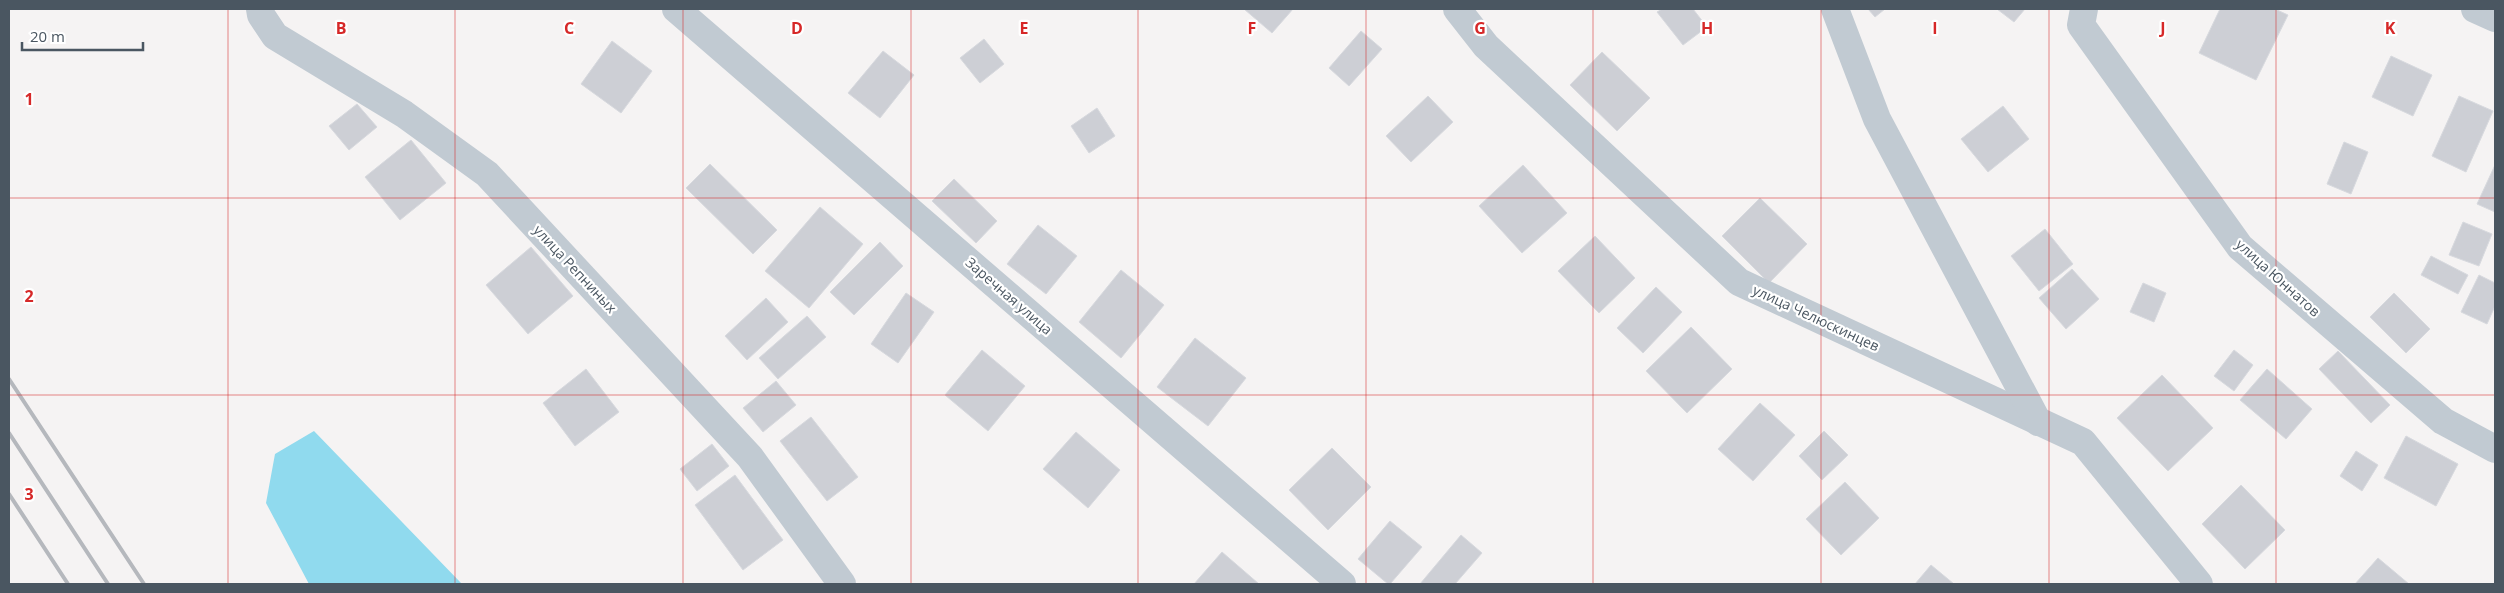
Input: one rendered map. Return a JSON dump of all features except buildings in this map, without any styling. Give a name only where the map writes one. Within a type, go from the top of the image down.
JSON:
[{"type":"street","name":"улица Репниных","points":[[260,9],[261,15],[275,36],[404,114],[487,174],[750,457],[842,584]]},
{"type":"street","name":"Заречная улица","points":[[676,9],[1342,584]]},
{"type":"street","name":"улица Челюскинцев","points":[[1457,9],[1486,46],[1739,282],[2083,442],[2199,584]]},
{"type":"street","points":[[1835,9],[1877,119],[2038,422]]},
{"type":"street","name":"улица Юннатов","points":[[2084,9],[2081,25],[2240,248],[2443,421],[2495,449]]},
{"type":"street","points":[[2475,9],[2495,18]]},
{"type":"water","points":[[314,431],[462,584],[309,584],[266,503],[275,454]]},
{"type":"railway","points":[[9,379],[144,584]]},
{"type":"railway","points":[[9,433],[108,584]]},
{"type":"railway","points":[[9,494],[68,584]]}]
